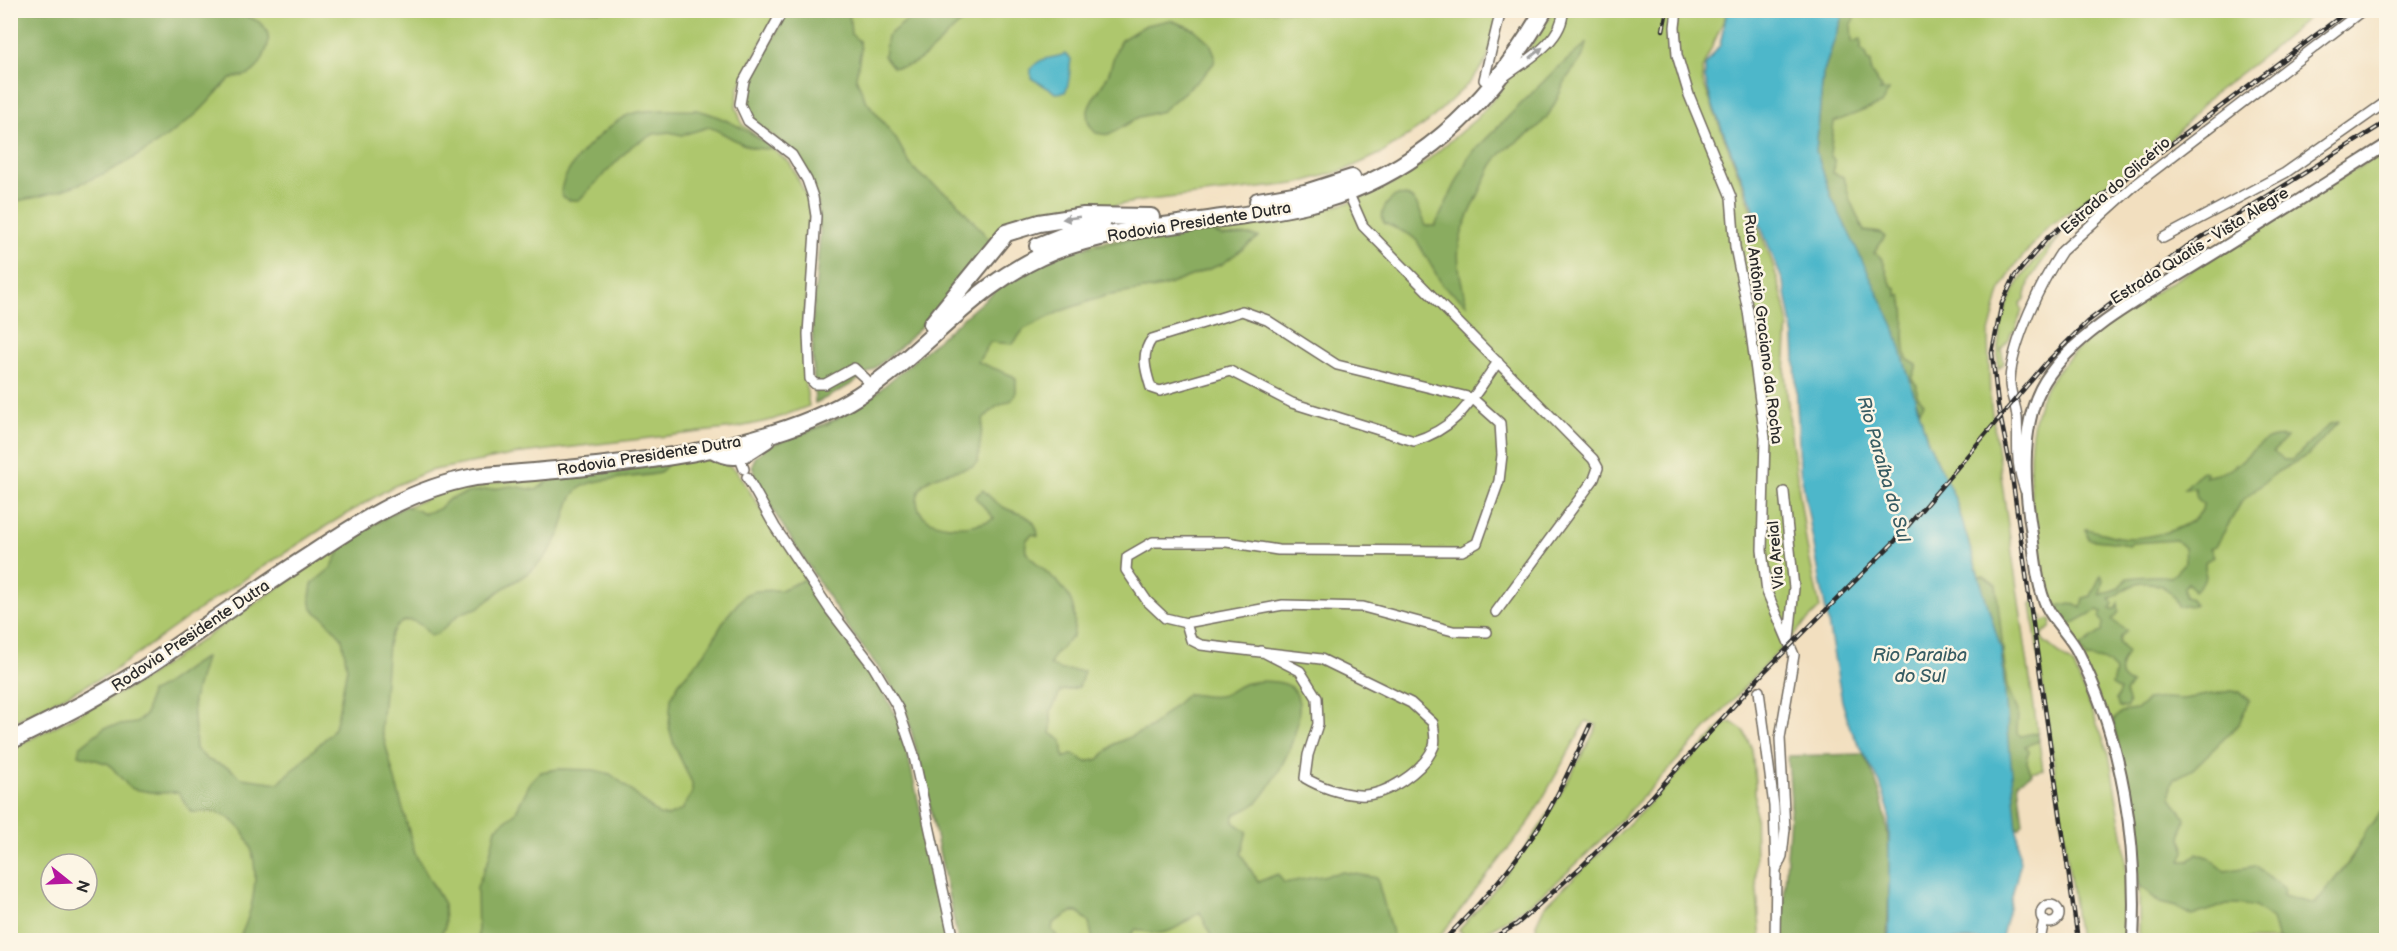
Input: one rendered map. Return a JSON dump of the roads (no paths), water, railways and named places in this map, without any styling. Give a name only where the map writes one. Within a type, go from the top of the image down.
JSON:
[{"type":"highway","name":"Rodovia Presidente Dutra","points":[[10,741],[121,684],[246,597],[343,534],[412,495],[454,481],[475,477],[624,461],[710,448],[776,433],[837,408],[858,396],[879,381],[976,296],[1029,263],[1055,251],[1128,231],[1286,208],[1348,192],[1389,173],[1432,146],[1456,126],[1489,82],[1529,21],[1544,10]]},
{"type":"highway","name":"Rodovia Presidente Dutra","points":[[10,732],[97,688],[346,520],[388,495],[424,479],[468,469],[709,440],[792,417],[839,396],[866,379],[988,274],[1017,256],[1068,234],[1150,217],[1305,193],[1346,181],[1413,147],[1489,82]]},
{"type":"highway","points":[[932,324],[1006,233],[1039,223],[1084,216],[1150,217]]},
{"type":"highway","points":[[710,448],[744,468],[776,433]]},
{"type":"street","points":[[783,10],[744,81],[740,104],[748,121],[792,155],[804,174],[813,197],[816,216],[808,334],[810,379],[815,384],[825,384],[854,368],[866,379]]},
{"type":"street","points":[[1489,82],[1501,10]]},
{"type":"street","points":[[1489,82],[1547,44],[1561,24],[1563,10]]},
{"type":"street","name":"Rua Antônio Graciano da Rocha","points":[[1677,10],[1675,27],[1677,55],[1689,95],[1731,196],[1735,247],[1748,311],[1765,438],[1762,550],[1765,574],[1772,608],[1789,640],[1794,655],[1793,673],[1780,738],[1785,829],[1782,856],[1776,870],[1775,940]]},
{"type":"street","name":"Estrada do Glicério","points":[[2025,492],[2015,449],[2017,417],[2010,381],[2020,339],[2058,258],[2076,237],[2135,185],[2363,10]]},
{"type":"street","points":[[2163,238],[2284,172],[2386,102]]},
{"type":"street","name":"Estrada Quatis - Vista Alegre","points":[[2133,940],[2134,875],[2119,766],[2108,723],[2078,651],[2046,604],[2025,492],[2027,440],[2032,418],[2044,382],[2056,366],[2089,335],[2133,300],[2193,267],[2386,145]]},
{"type":"street","points":[[1348,192],[1363,226],[1593,459],[1598,468],[1594,479],[1496,612]]},
{"type":"street","points":[[1487,632],[1452,631],[1364,607],[1283,605],[1186,623],[1165,618],[1147,601],[1126,570],[1127,557],[1154,542],[1227,542],[1278,550],[1462,551],[1477,543],[1498,482],[1502,455],[1500,423],[1472,398],[1337,365],[1267,320],[1242,311],[1152,339],[1146,347],[1145,369],[1151,388],[1160,391],[1230,371],[1292,403],[1414,441],[1429,437],[1457,419],[1472,398],[1498,362]]},
{"type":"street","points":[[744,468],[775,527],[830,610],[873,666],[898,708],[913,752],[954,940]]},
{"type":"street","name":"Via Areial","points":[[1784,492],[1794,588],[1789,640]]},
{"type":"street","points":[[1186,623],[1191,640],[1201,645],[1261,651],[1321,659],[1411,703],[1433,723],[1435,744],[1426,762],[1397,786],[1360,796],[1318,785],[1305,778],[1308,755],[1318,724],[1317,698],[1300,671],[1261,651]]},
{"type":"street","points":[[1759,691],[1774,806],[1776,870]]},
{"type":"street","points":[[2040,940],[2043,920]]},
{"type":"water","name":"Rio Paraiba do Sul","points":[[1727,11],[1844,11],[1823,74],[1816,151],[1831,196],[1894,326],[1927,439],[1956,501],[2001,649],[2020,865],[2001,940],[1889,940],[1889,811],[1880,783],[1850,728],[1842,701],[1800,468],[1794,337],[1785,287],[1711,101],[1705,78],[1705,66],[1720,45]]},
{"type":"water","points":[[1065,54],[1071,59],[1065,92],[1056,93],[1031,78],[1031,69],[1039,62]]},
{"type":"railway","points":[[1663,30],[1667,10]]},
{"type":"railway","points":[[2078,940],[2011,469],[1998,405],[1992,353],[2002,303],[2015,276],[2049,236],[2349,10]]},
{"type":"railway","points":[[1490,940],[1517,924],[1581,867],[1650,799],[1764,672],[1895,541],[2046,363],[2087,322],[2186,247],[2386,122]]},
{"type":"railway","points":[[1444,940],[1476,907],[1535,833],[1561,788],[1590,725]]},
{"type":"water label","name":"Rio Paraíba do Sul","points":[[1884,469]]}]
